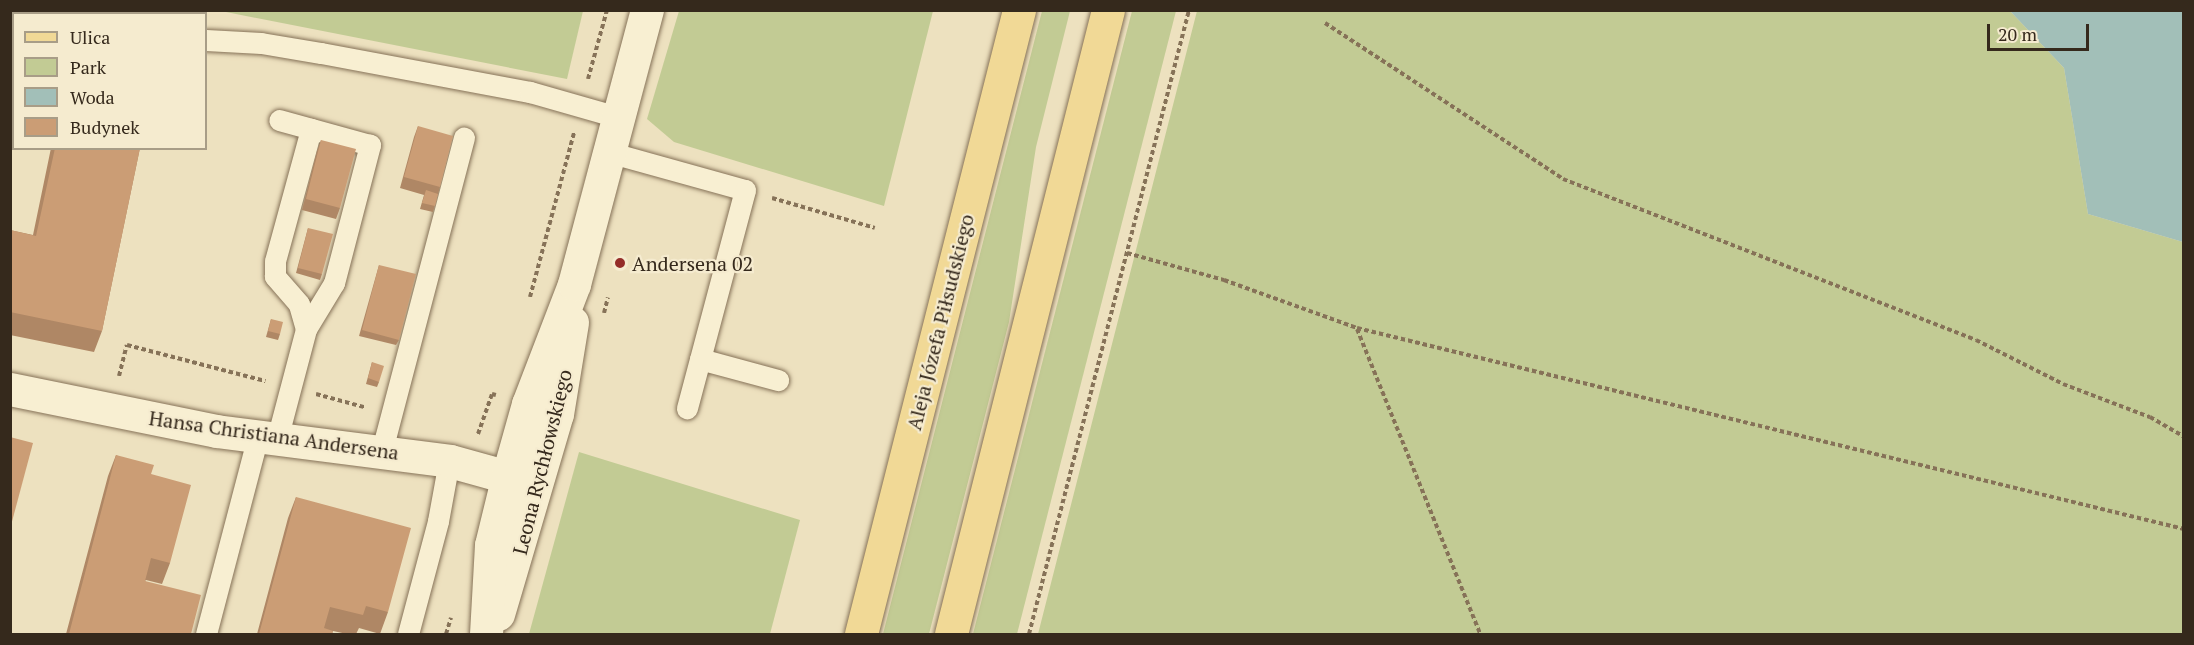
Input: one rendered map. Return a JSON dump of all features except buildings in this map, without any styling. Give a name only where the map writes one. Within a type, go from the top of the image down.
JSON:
[{"type":"main road","name":"Aleja Józefa Piłsudskiego","points":[[861,634],[1019,10]]},
{"type":"main road","points":[[951,634],[1108,10]]},
{"type":"street","name":"Leona Rychłowskiego","points":[[487,634],[491,545],[522,480],[528,404],[574,284],[647,10]]},
{"type":"street","name":"Hansa Christiana Andersena","points":[[10,389],[268,438],[381,450],[449,461],[522,480]]},
{"type":"lane","points":[[207,40],[261,43],[321,53],[581,105],[618,117]]},
{"type":"lane","points":[[206,634],[268,438],[291,388],[306,329],[334,283],[370,145],[279,120]]},
{"type":"lane","points":[[306,329],[299,304],[275,276],[275,261],[311,129]]},
{"type":"lane","points":[[381,450],[464,138]]},
{"type":"lane","points":[[608,152],[745,190],[687,408]]},
{"type":"lane","points":[[700,359],[778,380]]},
{"type":"lane","points":[[408,634],[438,520],[449,461]]},
{"type":"path","points":[[535,279],[607,10]]},
{"type":"path","points":[[1029,634],[1189,10]]},
{"type":"path","points":[[1325,23],[1563,179],[1976,340],[2063,384],[2150,417],[2184,437]]},
{"type":"path","points":[[745,190],[875,228]]},
{"type":"path","points":[[1127,253],[1224,280],[1357,328],[2184,529]]},
{"type":"path","points":[[1357,328],[1480,634]]},
{"type":"path","points":[[118,378],[127,345],[390,414]]},
{"type":"green space","points":[[583,10],[567,79],[221,11]]},
{"type":"green space","points":[[679,11],[933,11],[884,206],[674,142],[647,119]]},
{"type":"green space","points":[[1042,11],[1070,11],[1036,147],[1009,322],[929,634],[883,634]]},
{"type":"green space","points":[[1132,11],[1176,11],[1017,634],[973,634]]},
{"type":"green space","points":[[1197,11],[2010,11],[2064,68],[2088,214],[2183,242],[2183,634],[1038,634]]},
{"type":"green space","points":[[579,452],[800,520],[770,634],[529,634]]},
{"type":"water","points":[[2010,11],[2183,11],[2183,242],[2088,214],[2064,68]]},
{"type":"place","name":"Andersena 02","points":[[620,263]]}]
